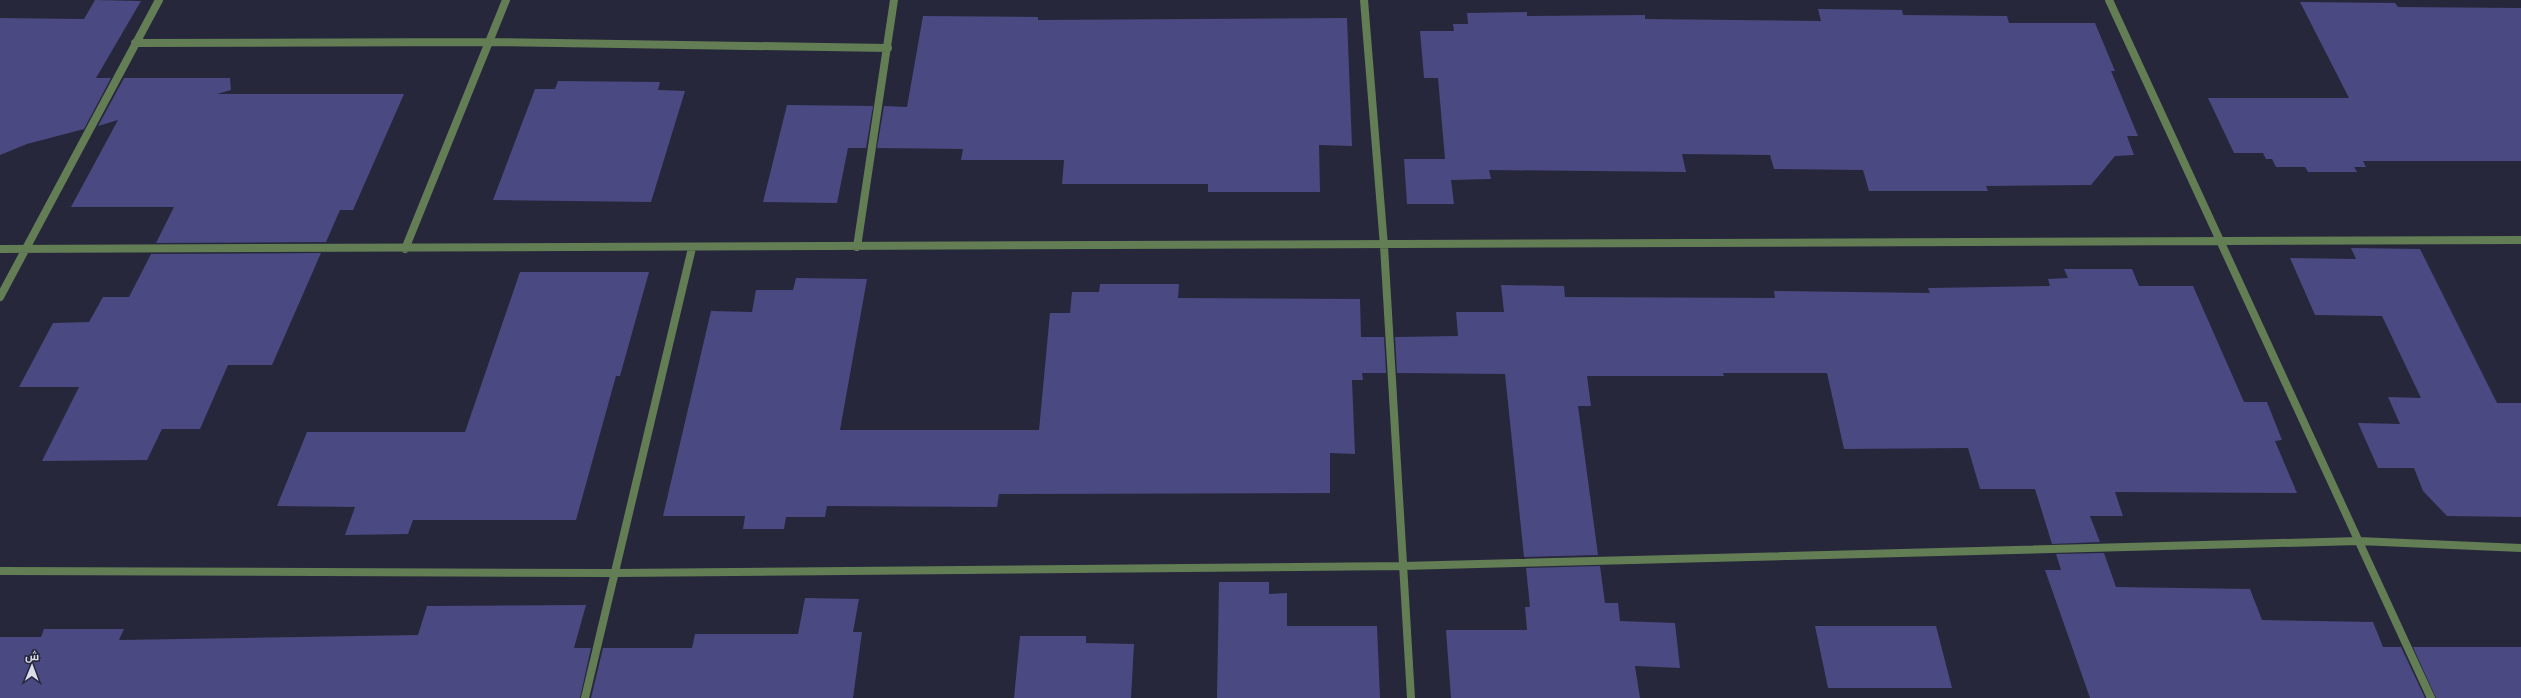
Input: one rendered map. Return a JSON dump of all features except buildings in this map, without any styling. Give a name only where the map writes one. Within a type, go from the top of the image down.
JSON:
[{"type":"street","points":[[0,297],[159,0]]},
{"type":"street","points":[[405,249],[506,0]]},
{"type":"street","points":[[857,247],[894,0]]},
{"type":"street","points":[[1364,0],[1384,246],[1411,698]]},
{"type":"street","points":[[2109,0],[2431,698]]},
{"type":"street","points":[[135,43],[490,42],[888,48]]},
{"type":"street","points":[[0,249],[1384,246],[2521,240]]},
{"type":"street","points":[[585,698],[692,248]]},
{"type":"street","points":[[0,571],[614,573],[1403,566],[2359,541],[2521,548]]}]
